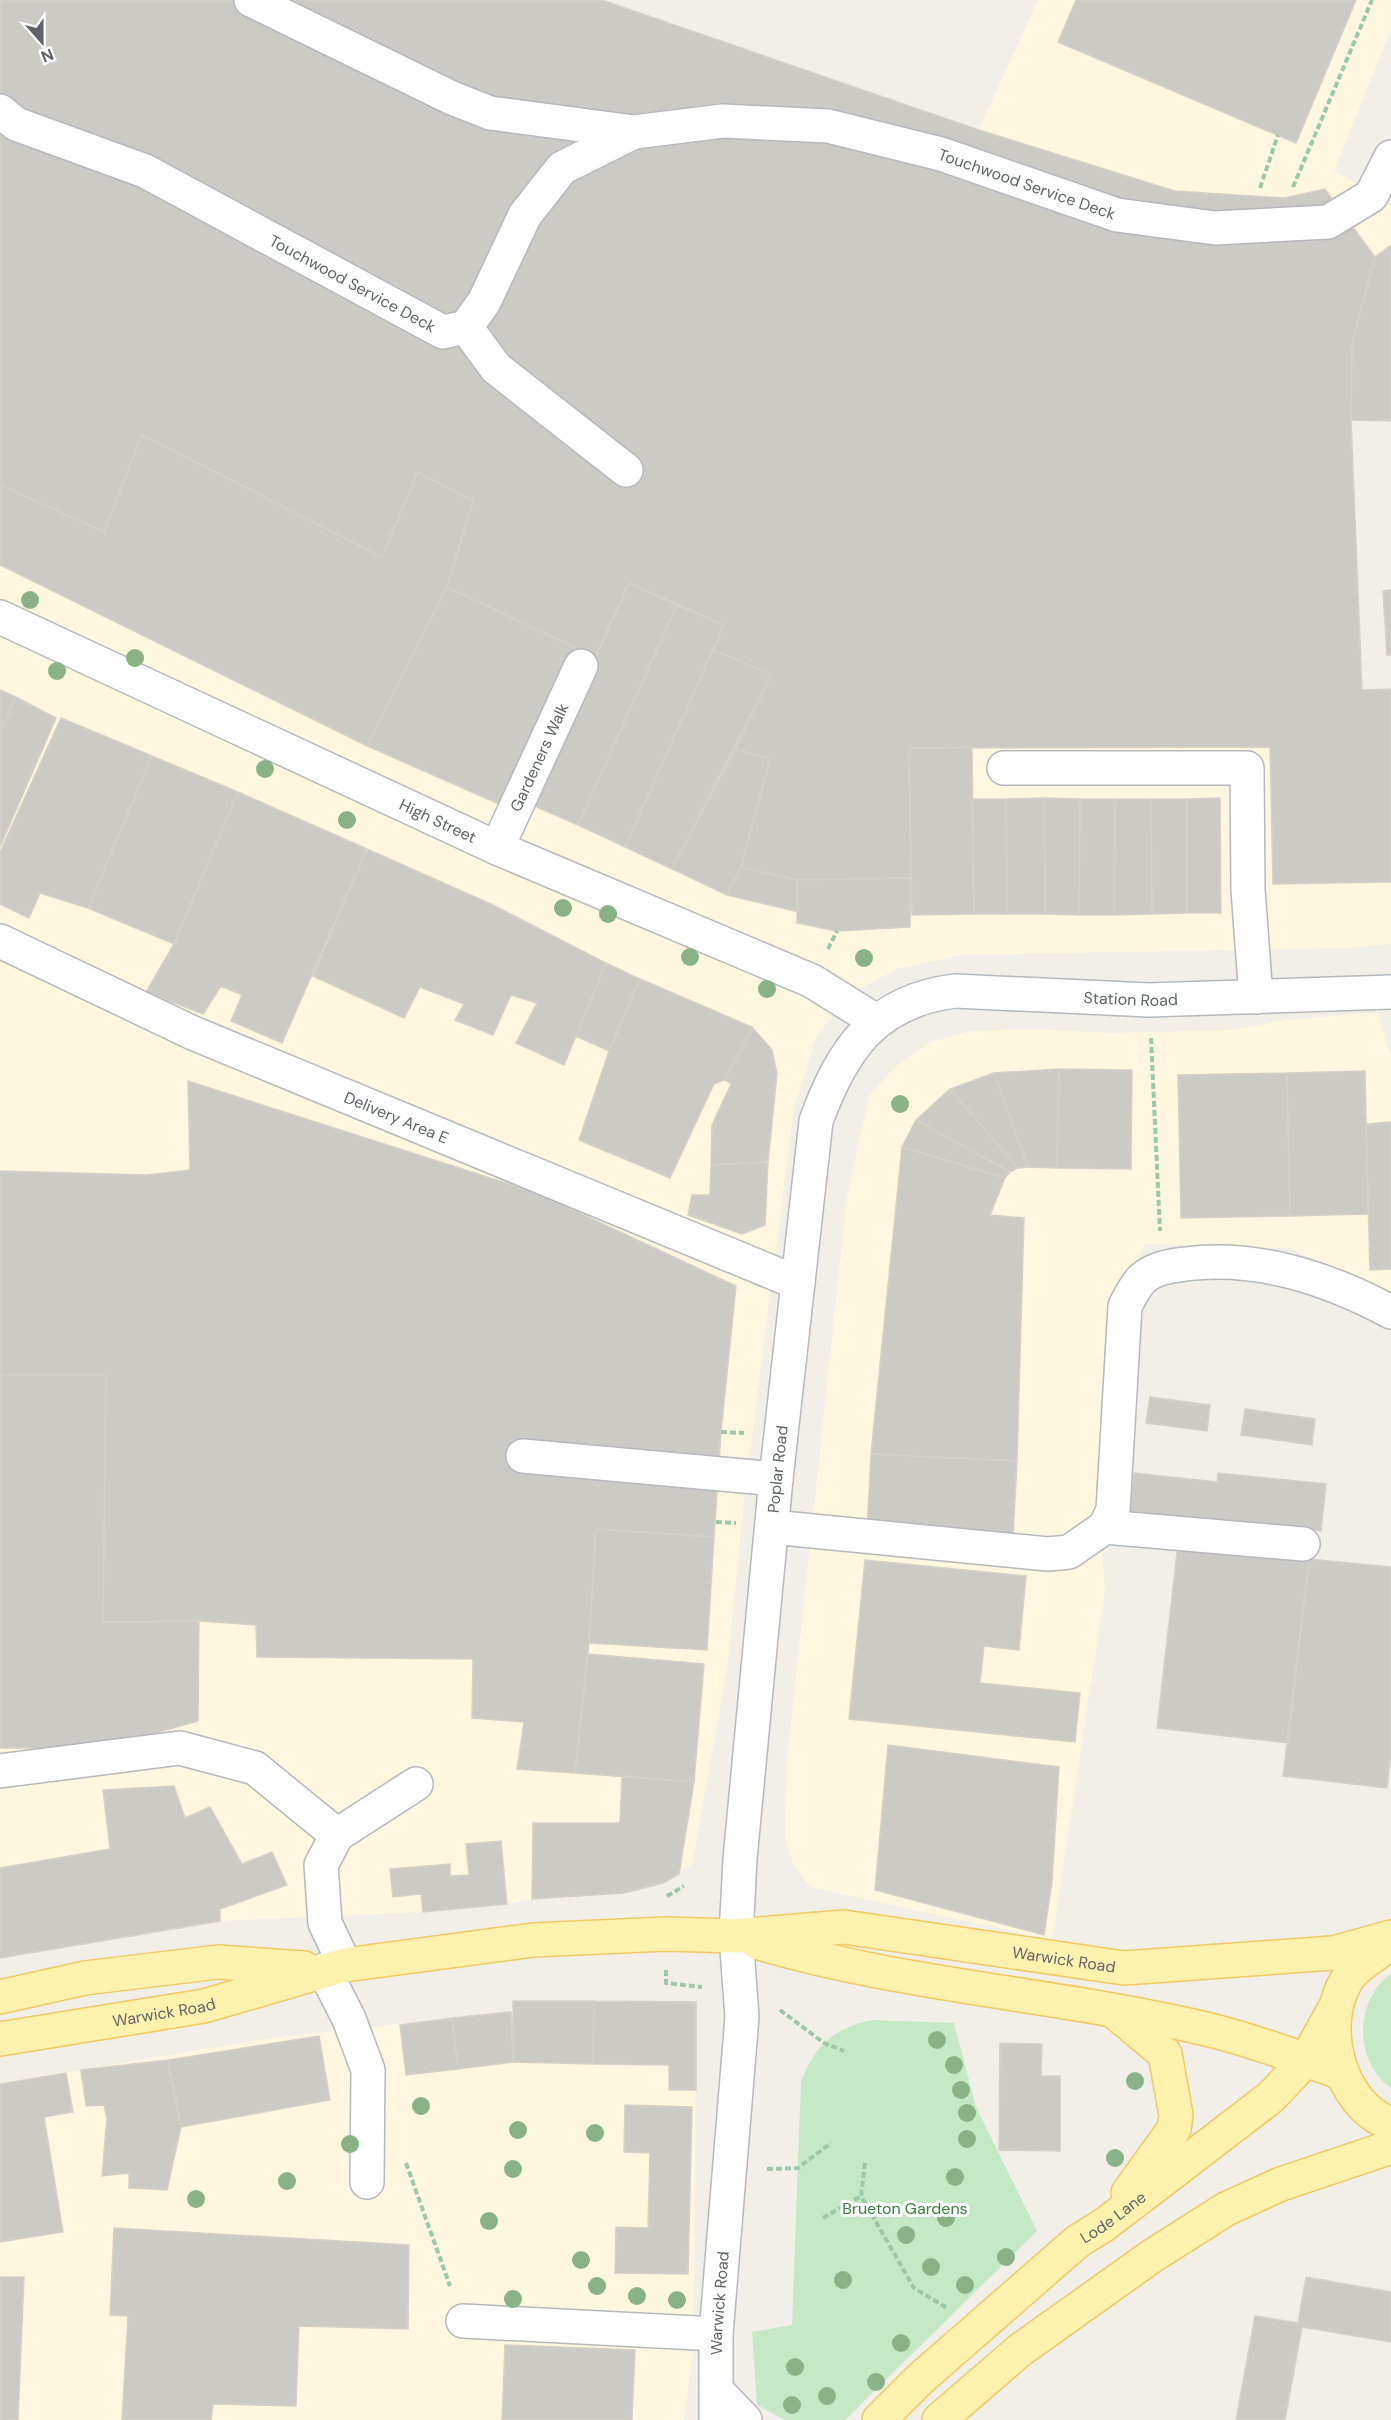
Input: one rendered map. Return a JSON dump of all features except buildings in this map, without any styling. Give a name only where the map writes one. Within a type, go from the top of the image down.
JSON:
[{"type":"main road","name":"Warwick Road","points":[[0,2039],[204,2006],[334,1967],[533,1940],[665,1934],[736,1936],[844,1928],[1124,1968],[1333,1953],[1391,1937]]},
{"type":"main road","name":"Warwick Road","points":[[736,1936],[819,1960],[1112,2010],[1205,2029],[1341,2073]]},
{"type":"main road","points":[[1391,1943],[1348,1977],[1336,2006],[1333,2043],[1341,2073],[1361,2102],[1391,2124]]},
{"type":"main road","name":"Warwick Road","points":[[0,1997],[85,1978],[218,1962],[334,1967]]},
{"type":"main road","name":"Lode Lane","points":[[879,2420],[920,2379],[1078,2241],[1104,2225],[1270,2097],[1305,2060],[1336,2006]]},
{"type":"main road","points":[[1104,2225],[1159,2152],[1174,2129],[1176,2115],[1165,2054],[1112,2010]]},
{"type":"main road","points":[[939,2420],[1020,2350],[1152,2256],[1226,2209],[1281,2184],[1391,2147]]},
{"type":"street","name":"Touchwood Service Deck","points":[[251,0],[452,98],[490,113],[634,132],[723,121],[828,126],[941,154],[1117,215],[1215,228],[1328,222],[1371,196],[1391,158]]},
{"type":"street","name":"Touchwood Service Deck","points":[[0,111],[16,124],[145,171],[443,332],[466,327],[484,302],[525,215],[562,168],[634,132]]},
{"type":"street","points":[[466,327],[496,368],[626,470]]},
{"type":"street","name":"High Street","points":[[0,617],[497,848],[812,981],[876,1021]]},
{"type":"street","name":"Gardeners Walk","points":[[497,848],[581,666]]},
{"type":"street","points":[[1004,768],[1247,768],[1248,890],[1256,997]]},
{"type":"street","name":"Delivery Area E","points":[[0,941],[193,1033],[798,1283]]},
{"type":"street","name":"Station Road","points":[[876,1021],[907,1002],[928,994],[955,991],[1149,1000],[1391,992]]},
{"type":"street","name":"Poplar Road","points":[[736,1936],[740,1859],[776,1479],[816,1121],[837,1070],[850,1048],[876,1021]]},
{"type":"street","points":[[772,1527],[1048,1554],[1069,1552],[1105,1527],[1113,1510],[1125,1306],[1142,1279],[1162,1268],[1211,1261],[1267,1265],[1349,1289],[1391,1312]]},
{"type":"street","points":[[523,1456],[776,1479]]},
{"type":"street","points":[[1105,1527],[1303,1544]]},
{"type":"street","points":[[0,1771],[180,1748],[255,1768],[337,1835]]},
{"type":"street","points":[[367,2182],[368,2070],[349,2019],[334,1967],[325,1923],[321,1865],[337,1835],[416,1784]]},
{"type":"street","name":"Warwick Road","points":[[717,2406],[716,2334],[742,2017],[736,1936]]},
{"type":"street","points":[[463,2321],[716,2334]]},
{"type":"street","points":[[717,2406],[745,2420]]},
{"type":"path","points":[[1292,190],[1372,0]]},
{"type":"path","points":[[1260,190],[1278,135]]},
{"type":"path","points":[[831,943],[837,931]]},
{"type":"path","points":[[1149,1000],[1162,1268]]},
{"type":"path","points":[[824,2043],[844,2051]]},
{"type":"path","points":[[798,2168],[831,2143]]},
{"type":"path","points":[[405,2157],[463,2321]]},
{"type":"path","points":[[865,2163],[861,2196],[914,2288],[957,2314]]},
{"type":"path","points":[[823,2218],[861,2196]]},
{"type":"shaded area","points":[[0,0],[628,10],[979,129],[1038,0],[1391,0],[1391,30],[1334,170],[1391,205],[1391,421],[1351,420],[1362,689],[1391,689],[1391,944],[1347,948],[962,955],[897,969],[866,985],[844,1002],[817,1035],[794,1107],[745,1492],[727,1669],[692,1864],[663,1883],[624,1893],[532,1899],[507,1904],[423,1912],[220,1921],[0,1958]]},
{"type":"shaded area","points":[[1377,1012],[1391,1056],[1391,1299],[1290,1248],[1146,1244],[1116,1295],[1099,1513],[1105,1590],[1052,1940],[810,1887],[793,1863],[785,1837],[786,1770],[847,1197],[869,1096],[894,1068],[930,1042],[972,1031],[1033,1029],[1112,1033],[1233,1030],[1280,1021]]},
{"type":"shaded area","points":[[513,2001],[696,2002],[694,2345],[684,2420],[0,2420],[0,2083],[271,2038],[511,2012]]},
{"type":"green space","points":[[1391,1974],[1391,2088],[1379,2077],[1370,2063],[1363,2031],[1370,1999],[1379,1985]]},
{"type":"green space","name":"Brueton Gardens","points":[[872,2020],[954,2023],[976,2107],[1037,2231],[845,2420],[785,2420],[757,2405],[752,2332],[792,2325],[801,2082],[813,2058],[828,2040],[847,2028]]}]
